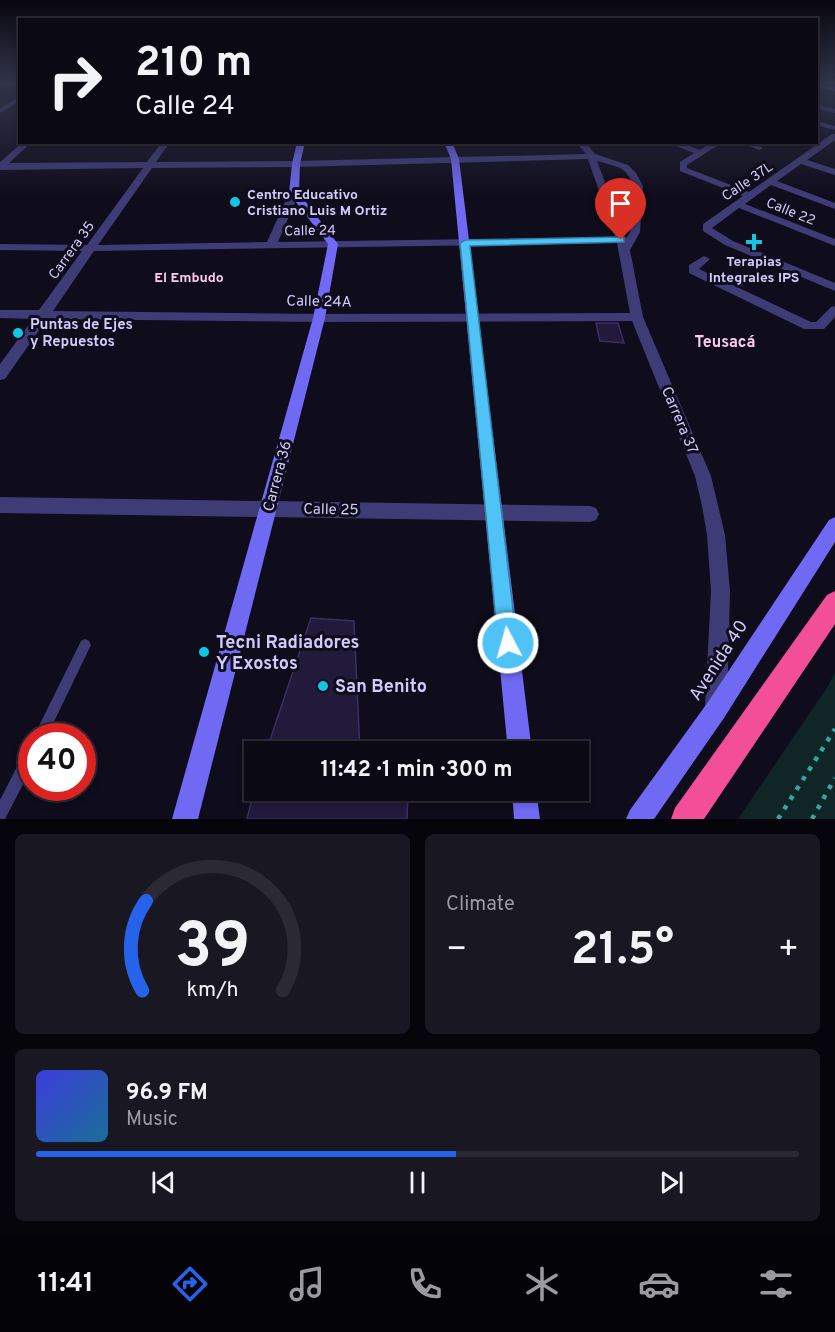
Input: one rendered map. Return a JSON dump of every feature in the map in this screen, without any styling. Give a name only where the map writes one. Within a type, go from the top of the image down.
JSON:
[{"type":"highway","points":[[686,819],[832,614]]},
{"type":"street","points":[[818,124],[835,128]]},
{"type":"street","name":"Calle 37L","points":[[827,142],[749,195],[707,226],[707,230],[729,243],[835,287]]},
{"type":"street","points":[[0,167],[26,144]]},
{"type":"street","name":"Carrera 35","points":[[0,375],[165,144]]},
{"type":"street","points":[[271,245],[294,193],[296,164],[301,144]]},
{"type":"street","points":[[449,144],[456,159],[519,741]]},
{"type":"street","name":"Carrera 37","points":[[582,144],[591,156],[623,245],[637,317],[703,476],[716,524],[722,578],[716,710]]},
{"type":"street","points":[[676,144],[701,153]]},
{"type":"street","points":[[716,144],[683,164],[683,169],[749,195]]},
{"type":"street","points":[[749,144],[759,147]]},
{"type":"street","points":[[0,167],[296,164],[591,156],[625,167],[633,175],[638,186],[635,232],[623,245]]},
{"type":"street","points":[[802,161],[835,172]]},
{"type":"street","points":[[770,182],[835,206]]},
{"type":"street","points":[[294,193],[333,244]]},
{"type":"street","name":"Calle 22","points":[[737,204],[835,243]]},
{"type":"street","name":"Calle 24","points":[[0,247],[465,243],[623,245]]},
{"type":"street","name":"Carrera 36","points":[[185,819],[319,318],[333,244]]},
{"type":"street","points":[[704,259],[693,267],[693,271],[808,326],[819,326],[835,309]]},
{"type":"street","name":"Calle 24A","points":[[0,314],[473,319],[637,317]]},
{"type":"street","name":"Calle 25","points":[[0,505],[590,514]]},
{"type":"street","name":"Avenida 40","points":[[639,819],[716,710],[835,526]]},
{"type":"street","points":[[525,801],[527,819]]},
{"type":"lane","points":[[47,723],[86,645]]},
{"type":"lane","points":[[0,815],[18,780]]},
{"type":"path","points":[[778,819],[835,729]]},
{"type":"path","points":[[812,819],[835,778]]},
{"type":"green space","points":[[835,673],[835,819],[738,819],[826,689]]},
{"type":"building","points":[[596,323],[618,323],[624,343],[600,341]]},
{"type":"building","name":"San Benito","points":[[311,618],[354,621],[359,741],[270,741]]},
{"type":"building","points":[[251,801],[408,801],[407,819],[247,819]]},
{"type":"place","name":"Centro Educativo Cristiano Luis M Ortiz","points":[[235,202]]},
{"type":"place","name":"Terapias Integrales IPS","points":[[754,242]]},
{"type":"place","name":"Puntas de Ejes y Repuestos","points":[[18,333]]},
{"type":"place","name":"Tecni Radiadores Y Exostos","points":[[204,652]]},
{"type":"place","name":"San Benito","points":[[323,686]]},
{"type":"district","name":"El Embudo","points":[[189,277]]},
{"type":"district","name":"Teusacá","points":[[725,341]]},
{"type":"route","points":[[508,643],[465,243],[621,240]]}]
